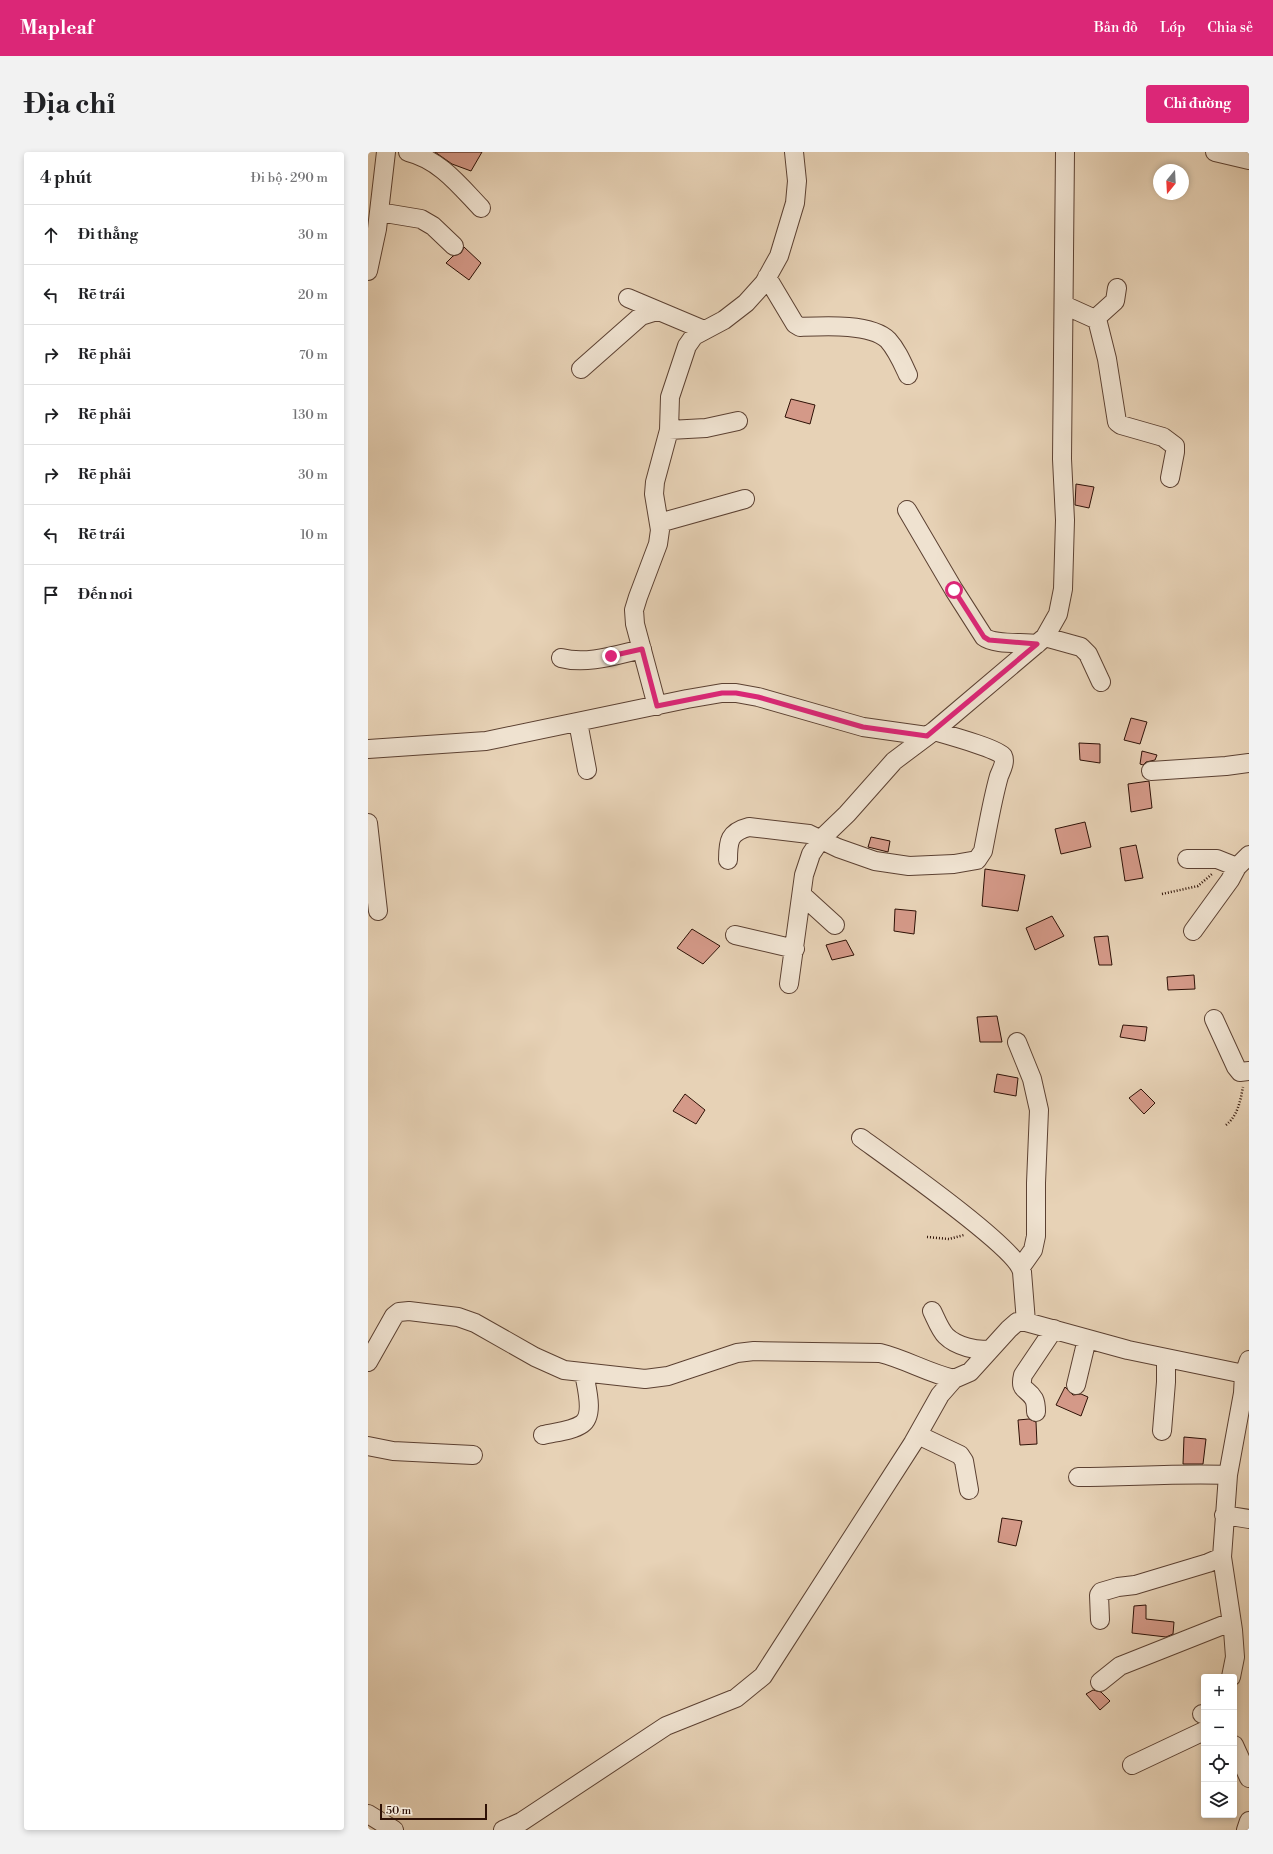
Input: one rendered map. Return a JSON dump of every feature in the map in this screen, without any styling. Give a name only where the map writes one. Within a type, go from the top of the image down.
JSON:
[{"type":"street","points":[[368,270],[379,212],[386,152]]},
{"type":"street","points":[[408,152],[422,156],[436,163],[480,208]]},
{"type":"street","points":[[657,706],[635,624],[634,610],[658,544],[659,523],[654,494],[655,482],[669,430],[670,397],[673,383],[687,346],[694,336],[724,320],[746,303],[767,277],[779,256],[795,204],[797,181],[794,152]]},
{"type":"street","points":[[789,984],[804,875],[811,854],[821,839],[847,814],[894,761],[931,734],[1041,640],[1058,614],[1063,589],[1064,520],[1062,459],[1065,152]]},
{"type":"street","points":[[1215,152],[1249,160]]},
{"type":"street","points":[[379,212],[421,219],[433,226],[454,246]]},
{"type":"street","points":[[767,277],[795,324],[800,327],[846,326],[871,331],[886,338],[896,350],[908,375]]},
{"type":"street","points":[[1095,319],[1115,301],[1117,288]]},
{"type":"street","points":[[628,298],[704,330]]},
{"type":"street","points":[[1064,304],[1095,319],[1098,323],[1107,359],[1117,422],[1121,425],[1163,436],[1175,446],[1170,478]]},
{"type":"street","points":[[581,369],[641,316],[656,311]]},
{"type":"street","points":[[669,430],[706,428],[738,421]]},
{"type":"street","points":[[659,523],[745,499]]},
{"type":"street","points":[[907,510],[954,590],[984,637],[996,642],[1041,640],[1081,647],[1088,654],[1101,682]]},
{"type":"street","points":[[561,658],[579,661],[642,649]]},
{"type":"street","points":[[368,749],[486,741],[722,693],[736,693],[758,697],[863,727],[931,734],[983,746],[1000,753],[1003,756],[1004,762],[996,789],[983,851],[977,860],[954,864],[909,866],[875,860],[838,848],[821,839],[797,831],[749,827],[740,829],[732,835],[728,845],[728,860]]},
{"type":"street","points":[[578,722],[586,770]]},
{"type":"street","points":[[1151,771],[1249,763]]},
{"type":"street","points":[[368,823],[378,911]]},
{"type":"street","points":[[1187,859],[1218,859],[1237,861],[1230,880],[1193,931]]},
{"type":"street","points":[[802,895],[835,925]]},
{"type":"street","points":[[735,934],[795,949]]},
{"type":"street","points":[[1214,1019],[1236,1067],[1240,1072],[1248,1072]]},
{"type":"street","points":[[1017,1042],[1032,1079],[1039,1110],[1036,1183],[1036,1236],[1033,1250],[1021,1267]]},
{"type":"street","points":[[861,1138],[984,1230],[1021,1267],[1026,1322]]},
{"type":"street","points":[[368,1362],[394,1316],[399,1312],[409,1311],[458,1317],[475,1323],[552,1366],[564,1370],[584,1373],[645,1379],[668,1376],[737,1353],[754,1351],[880,1353],[954,1379]]},
{"type":"street","points":[[932,1311],[945,1336],[954,1342],[983,1351],[991,1349]]},
{"type":"street","points":[[503,1830],[521,1822],[666,1726],[736,1698],[763,1676],[918,1434],[940,1395],[954,1379],[970,1372],[1017,1322],[1026,1322],[1166,1359],[1246,1367],[1243,1393],[1228,1475],[1222,1556],[1234,1657],[1231,1674]]},
{"type":"street","points":[[1036,1412],[1035,1401],[1031,1395],[1022,1388],[1021,1382],[1023,1374],[1054,1329]]},
{"type":"street","points":[[1076,1386],[1087,1339]]},
{"type":"street","points":[[1162,1431],[1166,1382],[1166,1359]]},
{"type":"street","points":[[543,1435],[573,1428],[583,1424],[586,1420],[589,1405],[584,1373]]},
{"type":"street","points":[[918,1434],[960,1455],[964,1461],[969,1490]]},
{"type":"street","points":[[368,1446],[393,1452],[473,1456]]},
{"type":"street","points":[[1078,1476],[1134,1477],[1194,1474],[1228,1475]]},
{"type":"street","points":[[1224,1514],[1249,1519]]},
{"type":"street","points":[[1100,1620],[1099,1595],[1101,1592],[1118,1587],[1134,1585],[1208,1563],[1222,1556]]},
{"type":"street","points":[[1100,1682],[1120,1666],[1231,1622]]},
{"type":"street","points":[[1132,1765],[1201,1721]]},
{"type":"street","points":[[1234,1746],[1249,1778]]},
{"type":"street","points":[[368,1814],[394,1830]]},
{"type":"street","points":[[1246,1830],[1249,1821]]},
{"type":"path","points":[[1162,894],[1198,886],[1237,861]]},
{"type":"path","points":[[1226,1125],[1234,1118],[1238,1110],[1248,1072]]},
{"type":"path","points":[[927,1237],[949,1239],[984,1230]]},
{"type":"building","points":[[435,152],[482,152],[471,171],[452,164]]},
{"type":"building","points":[[464,247],[481,263],[469,280],[446,263],[453,256],[461,253]]},
{"type":"building","points":[[791,399],[815,405],[810,424],[785,417]]},
{"type":"building","points":[[1076,484],[1094,487],[1089,508],[1075,505]]},
{"type":"building","points":[[1131,718],[1147,722],[1140,744],[1124,740]]},
{"type":"building","points":[[1079,743],[1100,744],[1100,763],[1080,760]]},
{"type":"building","points":[[1142,751],[1157,755],[1155,760],[1146,762],[1143,765],[1140,764]]},
{"type":"building","points":[[1149,781],[1152,808],[1131,812],[1128,784]]},
{"type":"building","points":[[1085,822],[1091,847],[1061,854],[1055,829]]},
{"type":"building","points":[[871,837],[890,841],[888,852],[868,847]]},
{"type":"building","points":[[1136,845],[1143,878],[1125,881],[1120,848]]},
{"type":"building","points":[[985,869],[1025,875],[1018,911],[982,906]]},
{"type":"building","points":[[895,909],[916,911],[914,934],[894,931]]},
{"type":"building","points":[[1052,916],[1064,936],[1035,950],[1026,928]]},
{"type":"building","points":[[692,929],[720,946],[703,964],[677,948]]},
{"type":"building","points":[[1108,936],[1112,965],[1099,965],[1094,937]]},
{"type":"building","points":[[846,940],[854,955],[832,960],[826,945]]},
{"type":"building","points":[[1194,975],[1195,989],[1168,990],[1167,977]]},
{"type":"building","points":[[997,1016],[1002,1042],[980,1042],[977,1017]]},
{"type":"building","points":[[1123,1025],[1147,1027],[1145,1041],[1120,1037]]},
{"type":"building","points":[[997,1074],[1018,1078],[1016,1096],[994,1092]]},
{"type":"building","points":[[1141,1089],[1155,1103],[1144,1114],[1129,1098]]},
{"type":"building","points":[[685,1094],[705,1110],[696,1124],[673,1111]]},
{"type":"building","points":[[1065,1387],[1073,1395],[1081,1394],[1088,1397],[1081,1416],[1056,1405]]},
{"type":"building","points":[[1029,1419],[1036,1422],[1037,1444],[1020,1445],[1018,1420]]},
{"type":"building","points":[[1184,1437],[1206,1439],[1203,1464],[1183,1464]]},
{"type":"building","points":[[1002,1518],[1022,1521],[1016,1546],[998,1542]]},
{"type":"building","points":[[1146,1605],[1146,1619],[1174,1622],[1173,1634],[1166,1637],[1132,1633],[1134,1606]]},
{"type":"building","points":[[1093,1690],[1101,1692],[1110,1701],[1100,1710],[1086,1694]]},
{"type":"route","points":[[611,656],[642,649],[657,706],[722,693],[736,693],[758,697],[863,727],[927,736],[934,732],[1037,644],[1023,642],[996,642],[984,637],[954,590]]}]
